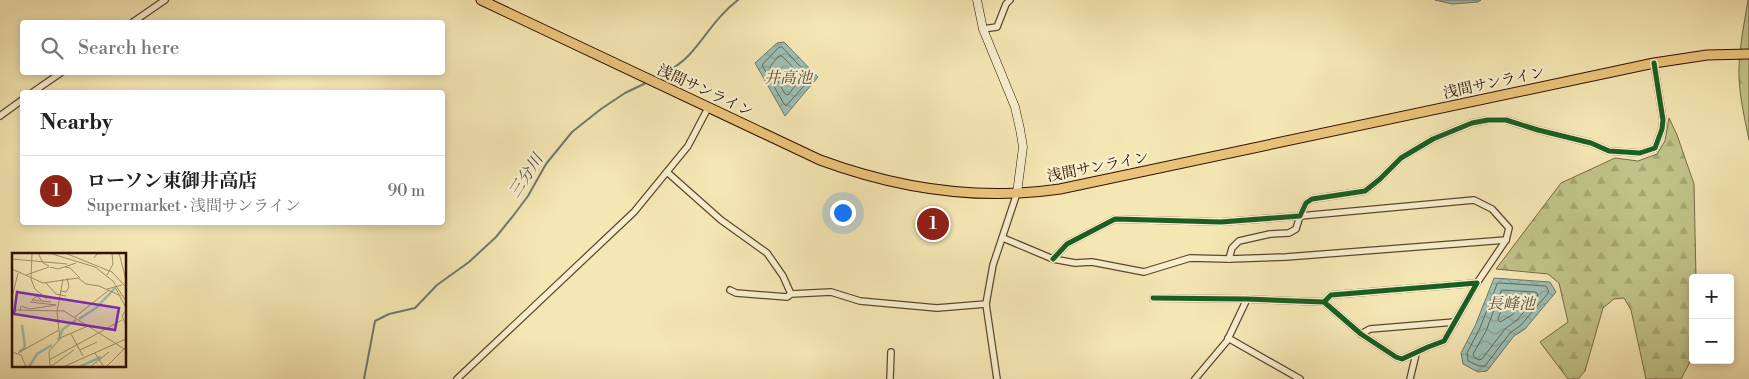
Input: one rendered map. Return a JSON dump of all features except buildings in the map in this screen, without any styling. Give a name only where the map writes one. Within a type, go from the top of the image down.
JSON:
[{"type":"main road","name":"浅間サンライン","points":[[481,0],[810,156],[868,176],[930,189],[974,193],[1017,193],[1051,190],[1118,178],[1654,63],[1707,56],[1749,54]]},
{"type":"street","points":[[136,20],[164,0]]},
{"type":"street","points":[[977,0],[983,29],[1014,107],[1020,128],[1022,147],[1017,193],[993,265],[986,304],[997,379]]},
{"type":"street","points":[[983,29],[997,27],[1006,4],[1010,0]]},
{"type":"street","points":[[1229,259],[1232,248],[1239,241],[1270,234],[1289,233],[1296,229],[1306,203],[1312,199],[1365,191],[1401,158],[1433,139],[1472,124],[1506,120],[1591,143],[1609,151],[1640,153],[1655,148],[1662,130],[1663,120],[1654,63]]},
{"type":"street","points":[[36,90],[58,75]]},
{"type":"street","points":[[0,116],[20,101]]},
{"type":"street","points":[[457,379],[634,212],[688,146],[708,108]]},
{"type":"street","points":[[667,172],[721,220],[767,253],[782,276],[790,294]]},
{"type":"street","points":[[1053,259],[1067,244],[1115,219],[1221,222],[1474,200],[1492,209],[1509,228],[1506,240],[1477,283],[1444,341],[1402,359],[1361,334],[1324,302],[1247,298],[1153,298]]},
{"type":"street","points":[[1003,238],[1053,259],[1075,263],[1099,263],[1144,272],[1190,258],[1286,257],[1506,240]]},
{"type":"street","points":[[1324,302],[1331,295],[1477,283]]},
{"type":"street","points":[[730,290],[736,293],[787,297],[790,294],[831,292],[860,301],[929,308],[986,304]]},
{"type":"street","points":[[1196,379],[1228,338],[1247,298]]},
{"type":"street","points":[[1361,334],[1370,329],[1455,322]]},
{"type":"street","points":[[1228,338],[1300,379]]},
{"type":"street","points":[[890,379],[891,352]]},
{"type":"street","points":[[1410,379],[1416,354]]},
{"type":"green space","points":[[1748,0],[1749,140],[1739,78],[1740,49]]},
{"type":"green space","points":[[1669,118],[1694,184],[1696,274],[1689,274],[1689,364],[1681,379],[1646,379],[1631,310],[1624,298],[1614,299],[1603,308],[1585,371],[1578,379],[1568,379],[1540,342],[1568,322],[1559,283],[1548,274],[1496,269],[1561,183],[1615,158],[1638,161],[1657,154],[1665,141]]},
{"type":"water","points":[[1435,0],[1481,0],[1478,2],[1452,4]]},
{"type":"water","name":"井高池","points":[[784,42],[818,77],[785,116],[755,63],[777,43]]},
{"type":"water","name":"長峰池","points":[[1494,278],[1550,282],[1556,292],[1525,329],[1514,336],[1487,371],[1478,372],[1463,364],[1461,353],[1475,326]]},
{"type":"waterway","name":"三分川","points":[[654,79],[686,58],[718,19],[738,0]]},
{"type":"waterway","name":"三分川","points":[[364,379],[375,321],[389,314],[415,308],[437,285],[469,262],[496,237],[513,216],[528,196],[546,164],[572,132],[625,93],[648,82]]},
{"type":"cycle path","points":[[1053,259],[1067,244],[1115,219],[1221,222],[1300,216],[1306,203],[1312,199],[1365,191],[1401,158],[1433,139],[1472,123],[1488,120],[1506,120],[1591,143],[1609,151],[1640,153],[1655,148],[1662,129],[1663,120],[1654,63]]},
{"type":"cycle path","points":[[1153,298],[1324,302],[1361,334],[1402,359],[1444,341],[1477,283],[1331,295],[1324,302]]},
{"type":"place","name":"ローソン東御井高店","points":[[933,224]]}]
